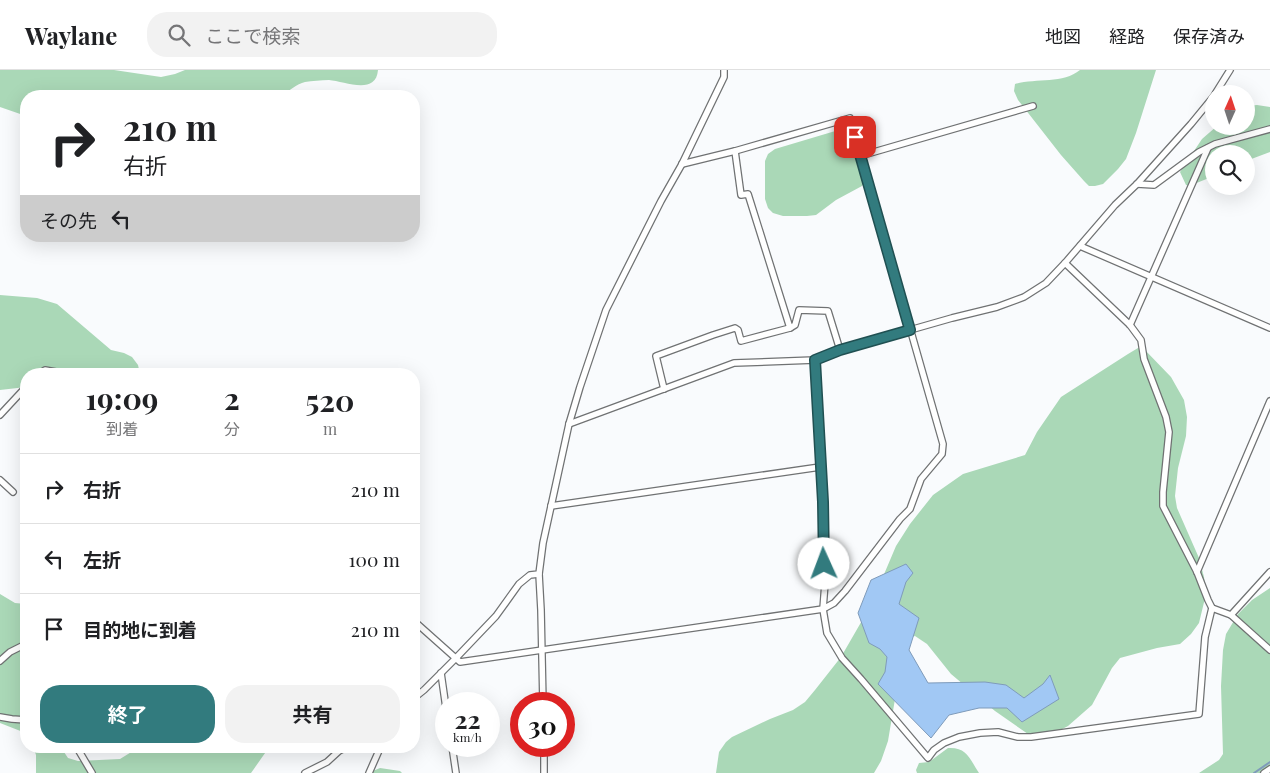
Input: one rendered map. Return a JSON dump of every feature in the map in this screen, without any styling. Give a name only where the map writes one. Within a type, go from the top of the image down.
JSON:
[{"type":"street","points":[[543,692],[539,574],[543,543],[568,424],[606,310],[661,201],[682,164],[724,77],[724,70]]},
{"type":"street","points":[[1220,85],[1230,70]]},
{"type":"street","points":[[860,156],[1033,106]]},
{"type":"street","points":[[568,424],[734,363],[815,360],[840,350],[997,307],[1024,297],[1046,283],[1065,263],[1205,106]]},
{"type":"street","points":[[420,627],[460,662],[823,609],[834,603],[845,591],[900,519],[910,509],[921,480],[942,454],[943,444],[850,118],[682,164]]},
{"type":"street","points":[[1213,145],[1270,129]]},
{"type":"street","points":[[1137,184],[1154,185],[1205,150]]},
{"type":"street","points":[[735,151],[741,196],[748,194],[790,328]]},
{"type":"street","points":[[1130,325],[1205,155]]},
{"type":"street","points":[[1080,246],[1270,328]]},
{"type":"street","points":[[815,360],[823,502],[825,582],[823,609],[827,633],[842,658],[928,758],[934,750],[944,743],[959,737],[980,733],[998,732],[1018,737],[1032,737],[1199,714],[1205,637],[1212,608],[1197,572],[1164,506],[1163,492],[1169,432],[1166,417],[1144,359],[1141,340],[1130,325],[1065,263]]},
{"type":"street","points":[[664,389],[656,356],[735,328],[738,330],[741,341],[790,328],[795,325],[799,310],[828,311],[840,350]]},
{"type":"street","points":[[0,415],[20,393]]},
{"type":"street","points":[[1197,572],[1270,401]]},
{"type":"street","points":[[551,506],[820,467]]},
{"type":"street","points":[[0,480],[13,492]]},
{"type":"street","points":[[1231,615],[1270,572]]},
{"type":"street","points":[[420,693],[496,616],[519,584],[530,575],[539,574]]},
{"type":"street","points":[[1212,608],[1231,615],[1270,650]]},
{"type":"street","points":[[0,661],[10,652],[20,647]]},
{"type":"street","points":[[441,673],[444,692]]},
{"type":"street","points":[[0,717],[20,720]]},
{"type":"street","points":[[80,753],[92,773]]},
{"type":"street","points":[[305,773],[327,762],[338,753]]},
{"type":"street","points":[[369,773],[378,753]]},
{"type":"street","points":[[454,757],[456,773]]},
{"type":"street","points":[[544,757],[544,773]]},
{"type":"street","points":[[1264,773],[1270,769]]},
{"type":"green space","points":[[0,70],[114,70],[161,77],[185,70],[378,70],[376,78],[372,83],[366,85],[329,80],[302,83],[290,90],[20,90],[20,114],[0,107]]},
{"type":"green space","points":[[1080,70],[1156,70],[1126,159],[1103,184],[1095,186],[1089,186],[1061,155],[1018,100],[1014,91],[1015,84],[1058,79]]},
{"type":"green space","points":[[1255,105],[1270,107],[1270,152],[1255,158],[1255,145],[1205,145],[1205,180],[1189,186],[1186,185],[1180,172],[1207,135],[1255,135]]},
{"type":"green space","points":[[842,129],[850,133],[867,166],[866,180],[862,186],[836,200],[816,215],[783,216],[773,213],[768,208],[765,199],[765,161],[768,154],[775,149]]},
{"type":"green space","points":[[0,295],[37,298],[57,304],[111,350],[132,357],[139,368],[20,368],[20,388],[0,390]]},
{"type":"green space","points":[[1138,348],[1144,349],[1171,377],[1184,400],[1187,417],[1186,436],[1178,468],[1175,496],[1177,508],[1199,558],[1206,594],[1199,623],[1191,634],[1180,644],[1120,658],[1112,668],[1092,705],[1068,726],[1043,739],[1028,734],[995,711],[951,674],[927,644],[915,636],[905,639],[888,741],[881,761],[874,773],[716,773],[719,752],[726,742],[732,737],[793,710],[805,702],[841,657],[871,605],[896,546],[910,524],[933,495],[963,474],[1025,455],[1037,432],[1061,397]]},
{"type":"green space","points":[[1270,588],[1270,773],[1199,773],[1219,760],[1223,754],[1221,686],[1226,634],[1238,614],[1252,600]]},
{"type":"green space","points":[[0,594],[15,603],[20,603],[20,731],[0,723]]},
{"type":"green space","points":[[948,748],[959,749],[967,754],[979,773],[917,773],[916,770],[919,763],[929,762]]},
{"type":"green space","points":[[35,753],[65,753],[68,758],[78,761],[120,759],[130,753],[265,753],[251,773],[36,773]]},
{"type":"green space","points":[[380,768],[400,771],[402,773],[368,773]]},
{"type":"water","points":[[906,564],[913,573],[906,582],[899,604],[919,618],[909,650],[928,683],[985,682],[1006,685],[1024,698],[1043,684],[1050,675],[1059,699],[1022,722],[1007,708],[979,708],[949,715],[931,738],[878,684],[885,672],[887,657],[880,649],[869,643],[858,613],[871,580]]},
{"type":"waterway","points":[[1254,773],[1270,762]]},
{"type":"route","points":[[824,564],[823,502],[815,360],[840,350],[910,330],[855,137]]}]
